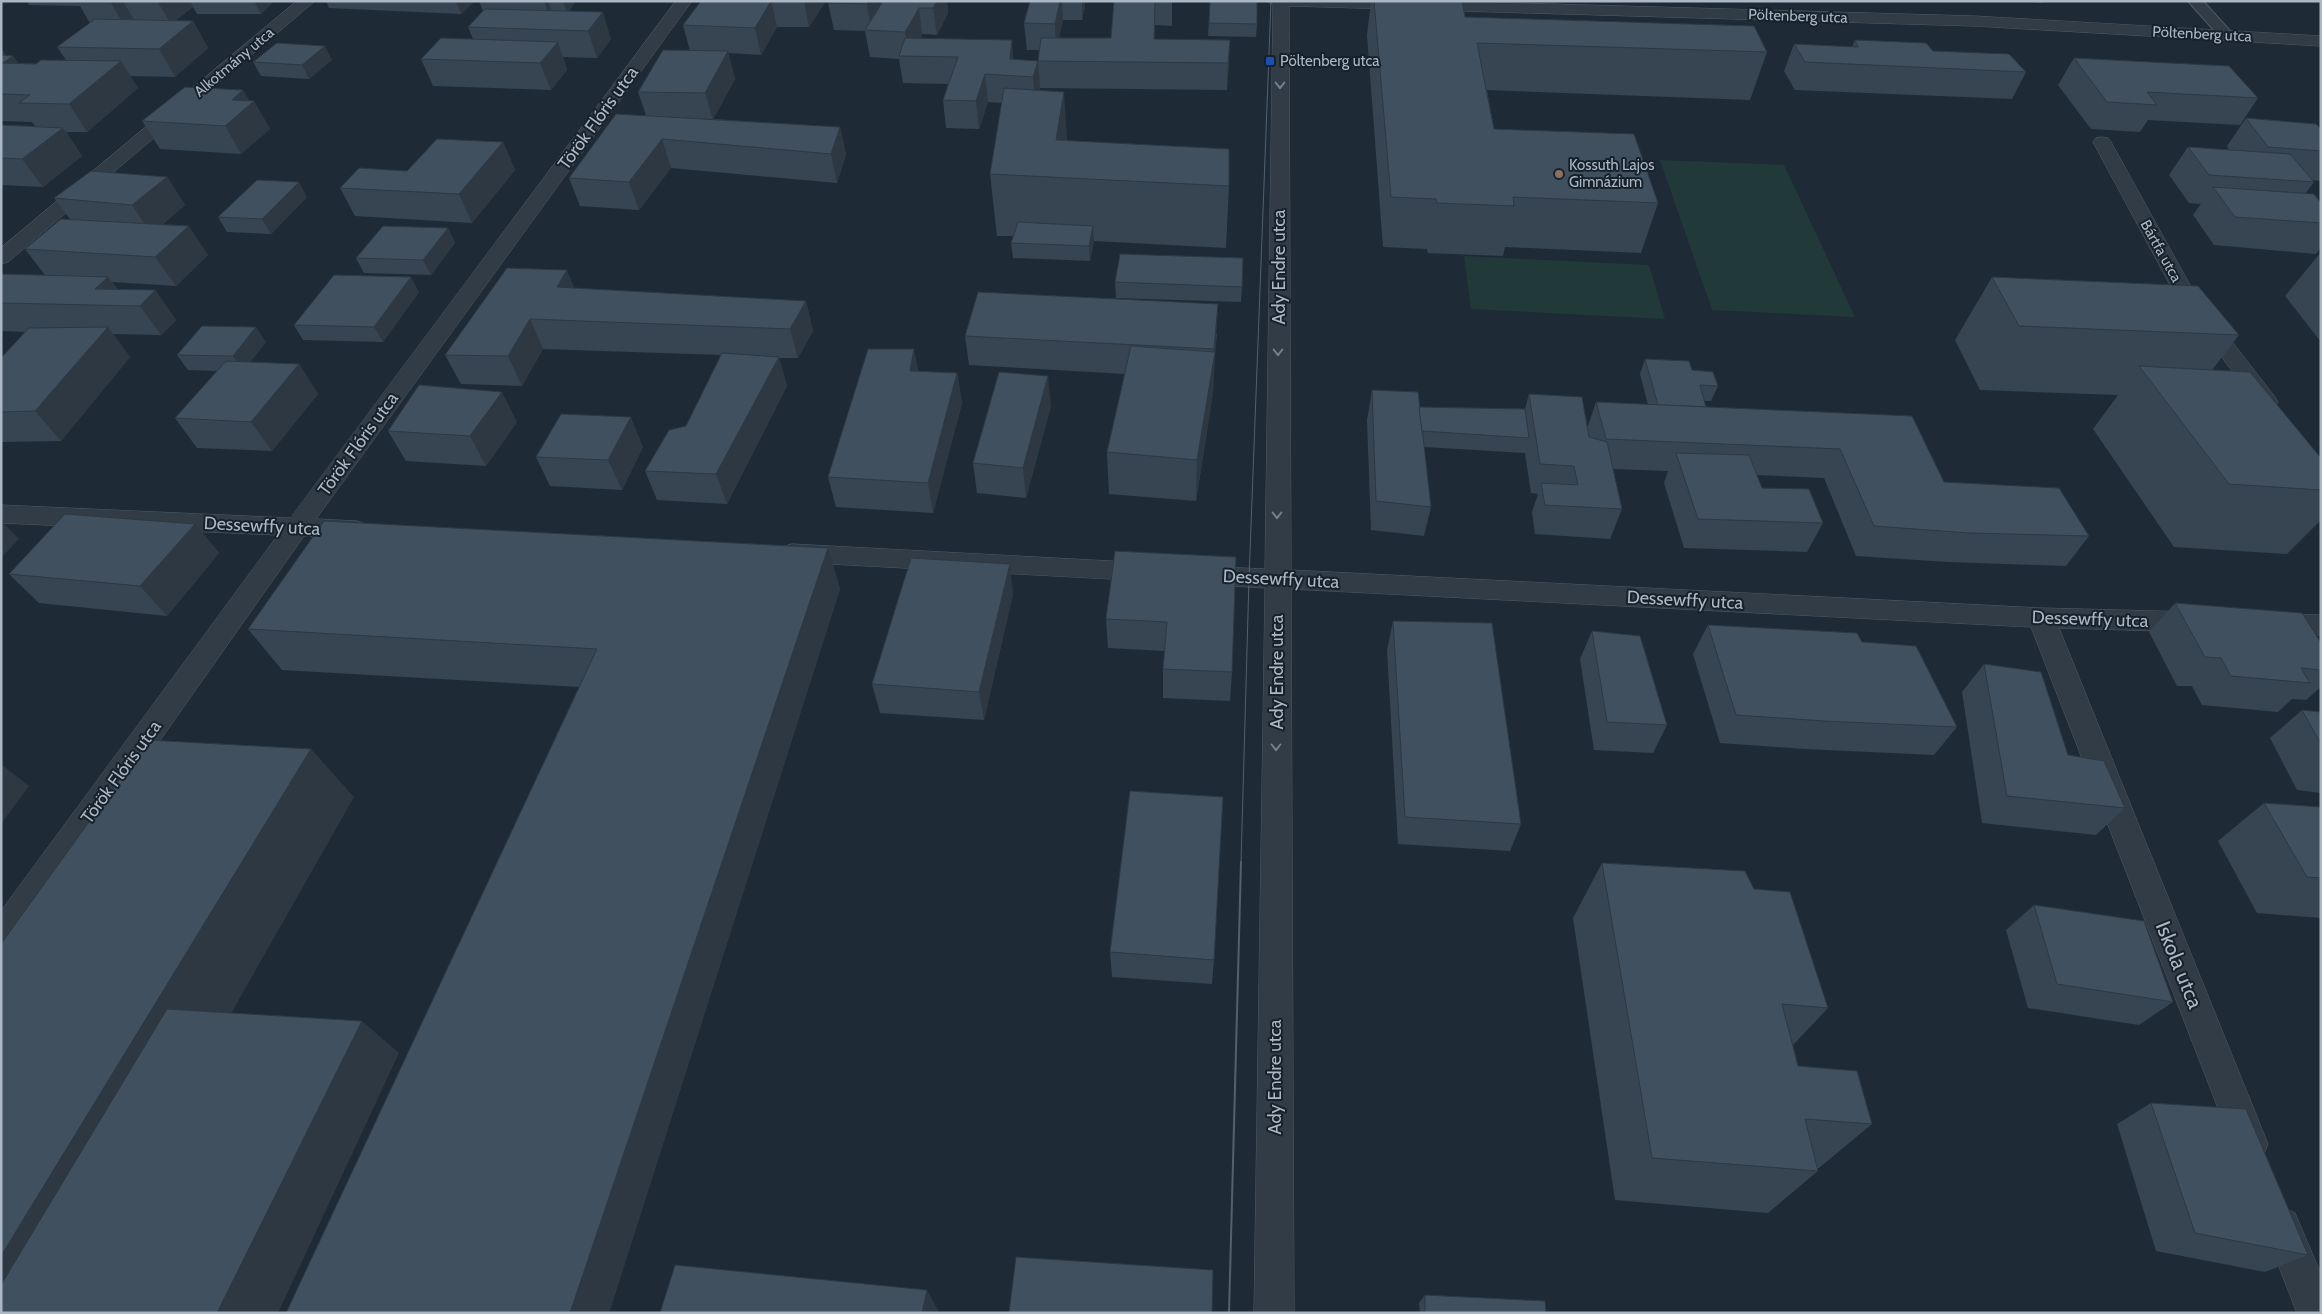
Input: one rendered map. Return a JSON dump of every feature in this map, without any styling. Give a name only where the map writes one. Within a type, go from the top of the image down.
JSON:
[{"type":"street","name":"Alkotmány utca","points":[[1,258],[307,1]]},
{"type":"street","name":"Török Flóris utca","points":[[1,938],[297,527],[684,1]]},
{"type":"street","name":"Pöltenberg utca","points":[[1274,1],[1974,21],[2321,41]]},
{"type":"street","name":"Ady Endre utca","points":[[1274,1313],[1281,2]]},
{"type":"street","name":"Bártfa utca","points":[[2102,142],[2186,296],[2280,419]]},
{"type":"street","name":"Dessewffy utca","points":[[1,514],[382,532]]},
{"type":"street","name":"Dessewffy utca","points":[[770,552],[1277,580],[2041,618],[2215,622]]},
{"type":"street","name":"Iskola utca","points":[[2041,618],[2317,1313]]},
{"type":"street","points":[[2244,623],[2321,625]]},
{"type":"lane","points":[[2196,1],[2226,35]]},
{"type":"green space","points":[[1660,160],[1784,165],[1855,317],[1712,310]]},
{"type":"green space","points":[[1464,256],[1649,265],[1665,319],[1471,309]]},
{"type":"building","points":[[78,1],[114,1],[111,3]]},
{"type":"building","points":[[701,1],[771,1],[755,28],[683,25]]},
{"type":"building","points":[[830,1],[868,1],[867,4],[828,3]]},
{"type":"building","points":[[883,1],[937,1],[933,8],[919,8],[905,32],[865,30]]},
{"type":"building","points":[[1030,1],[1060,1],[1055,24],[1024,23]]},
{"type":"building","points":[[1114,1],[1155,1],[1154,39],[1230,40],[1228,63],[1038,61],[1041,38],[1111,38]]},
{"type":"building","points":[[1210,1],[1257,1],[1257,24],[1209,23]]},
{"type":"building","points":[[1374,1],[1462,1],[1465,17],[1754,26],[1767,52],[1477,43],[1494,129],[1634,134],[1658,203],[1513,197],[1514,206],[1437,203],[1436,199],[1391,197]]},
{"type":"building","points":[[485,9],[603,12],[588,31],[468,27]]},
{"type":"building","points":[[95,19],[193,21],[159,49],[57,47]]},
{"type":"building","points":[[441,38],[558,42],[540,63],[421,59]]},
{"type":"building","points":[[905,38],[1012,40],[1010,59],[1038,61],[1033,77],[985,74],[976,101],[943,100],[958,57],[899,56]]},
{"type":"building","points":[[1855,40],[1926,43],[1933,51],[2009,54],[2026,72],[1805,62],[1794,44],[1858,47]]},
{"type":"building","points":[[277,43],[325,46],[302,65],[253,62]]},
{"type":"building","points":[[663,50],[728,51],[705,93],[638,92]]},
{"type":"building","points":[[1,55],[13,56],[1,63]]},
{"type":"building","points":[[2074,58],[2229,66],[2258,98],[2147,92],[2157,105],[2107,102]]},
{"type":"building","points":[[41,60],[121,61],[69,104],[19,103],[30,95],[1,94],[1,63],[36,64]]},
{"type":"building","points":[[185,87],[243,90],[232,100],[254,101],[225,126],[142,121]]},
{"type":"building","points":[[1004,88],[1064,92],[1056,140],[1229,149],[1229,186],[990,174]]},
{"type":"building","points":[[616,114],[840,127],[831,154],[662,139],[629,182],[569,178]]},
{"type":"building","points":[[2246,118],[2316,124],[2321,129],[2321,151],[2268,147]]},
{"type":"building","points":[[1,125],[63,128],[22,159],[1,158]]},
{"type":"building","points":[[437,139],[503,142],[459,194],[340,188],[359,168],[407,171]]},
{"type":"building","points":[[2188,147],[2290,154],[2314,182],[2209,175]]},
{"type":"building","points":[[91,171],[167,177],[132,205],[54,198]]},
{"type":"building","points":[[257,180],[299,182],[262,219],[218,217]]},
{"type":"building","points":[[2213,187],[2314,194],[2321,203],[2321,223],[2235,217]]},
{"type":"building","points":[[61,219],[189,226],[155,257],[25,249]]},
{"type":"building","points":[[1018,222],[1093,226],[1089,246],[1011,243]]},
{"type":"building","points":[[383,226],[448,228],[423,260],[356,258]]},
{"type":"building","points":[[1120,254],[1243,258],[1242,287],[1115,282]]},
{"type":"building","points":[[507,268],[567,270],[557,287],[806,301],[790,329],[530,319],[508,356],[445,355]]},
{"type":"building","points":[[1,274],[108,277],[95,289],[155,290],[140,306],[1,303]]},
{"type":"building","points":[[334,275],[411,277],[374,327],[294,325]]},
{"type":"building","points":[[1992,277],[2198,286],[2239,335],[2019,326]]},
{"type":"building","points":[[978,292],[1218,304],[1214,349],[965,336]]},
{"type":"building","points":[[202,326],[256,327],[233,356],[177,355]]},
{"type":"building","points":[[108,327],[35,411],[1,412],[1,358],[29,328]]},
{"type":"building","points":[[1131,346],[1215,352],[1197,460],[1107,452]]},
{"type":"building","points":[[868,349],[914,349],[910,371],[957,373],[928,483],[828,477]]},
{"type":"building","points":[[722,353],[779,357],[716,474],[645,471],[669,430],[686,426]]},
{"type":"building","points":[[1645,359],[1689,361],[1692,370],[1713,372],[1718,386],[1700,385],[1706,407],[1658,405]]},
{"type":"building","points":[[226,361],[299,364],[251,422],[175,418]]},
{"type":"building","points":[[2139,366],[2250,372],[2321,458],[2321,490],[2229,484]]},
{"type":"building","points":[[999,372],[1048,376],[1023,468],[973,463]]},
{"type":"building","points":[[419,385],[502,392],[470,436],[388,431]]},
{"type":"building","points":[[1372,390],[1418,392],[1431,507],[1376,501]]},
{"type":"building","points":[[1529,394],[1582,397],[1589,437],[1607,442],[1622,509],[1545,505],[1541,483],[1578,485],[1574,466],[1540,464]]},
{"type":"building","points":[[1596,402],[1912,416],[1944,482],[2059,488],[2089,536],[1969,533],[1874,526],[1840,449],[1606,439]]},
{"type":"building","points":[[1419,407],[1525,409],[1529,438],[1422,431]]},
{"type":"building","points":[[561,414],[631,417],[608,460],[536,457]]},
{"type":"building","points":[[1676,453],[1749,455],[1762,488],[1809,489],[1823,523],[1698,519]]},
{"type":"building","points":[[65,514],[195,524],[140,586],[9,574]]},
{"type":"building","points":[[324,521],[828,548],[570,1313],[286,1313],[597,649],[248,629]]},
{"type":"building","points":[[1115,551],[1236,557],[1232,672],[1163,669],[1167,622],[1106,619]]},
{"type":"building","points":[[911,558],[1010,564],[979,692],[872,684]]},
{"type":"building","points":[[2175,603],[2302,613],[2321,643],[2321,670],[2301,668],[2310,683],[2231,676],[2221,658],[2205,657]]},
{"type":"building","points":[[1393,621],[1492,623],[1521,824],[1405,817]]},
{"type":"building","points":[[1708,625],[1857,633],[1862,642],[1916,646],[1957,727],[1736,715]]},
{"type":"building","points":[[1592,631],[1640,636],[1667,725],[1607,722]]},
{"type":"building","points":[[1984,664],[2041,672],[2068,755],[2104,761],[2125,808],[2007,796]]},
{"type":"building","points":[[2302,710],[2321,712],[2321,744]]},
{"type":"building","points":[[148,740],[311,749],[1,1256],[1,944]]},
{"type":"building","points":[[1130,791],[1223,797],[1214,960],[1110,952]]},
{"type":"building","points":[[2264,803],[2321,807],[2321,878],[2307,877]]},
{"type":"building","points":[[1602,863],[1745,871],[1754,889],[1790,892],[1828,1008],[1782,1004],[1798,1066],[1857,1071],[1872,1124],[1805,1119],[1818,1171],[1652,1158]]},
{"type":"building","points":[[2034,905],[2144,921],[2173,1002],[2057,984]]},
{"type":"building","points":[[167,1009],[362,1021],[217,1313],[1,1313],[1,1285]]},
{"type":"building","points":[[2151,1103],[2246,1109],[2308,1255],[2195,1233]]},
{"type":"building","points":[[1016,1257],[1213,1270],[1212,1313],[1009,1313]]},
{"type":"building","points":[[675,1265],[927,1290],[922,1313],[660,1313]]},
{"type":"building","points":[[1425,1295],[1545,1301],[1546,1313],[1425,1313]]},
{"type":"tram line","points":[[1241,863],[1249,578],[1271,1]]},
{"type":"tram line","points":[[1229,1313],[1241,862]]},
{"type":"place","name":"Pöltenberg utca","points":[[1270,61]]},
{"type":"place","name":"Kossuth Lajos Gimnázium","points":[[1559,174]]}]
